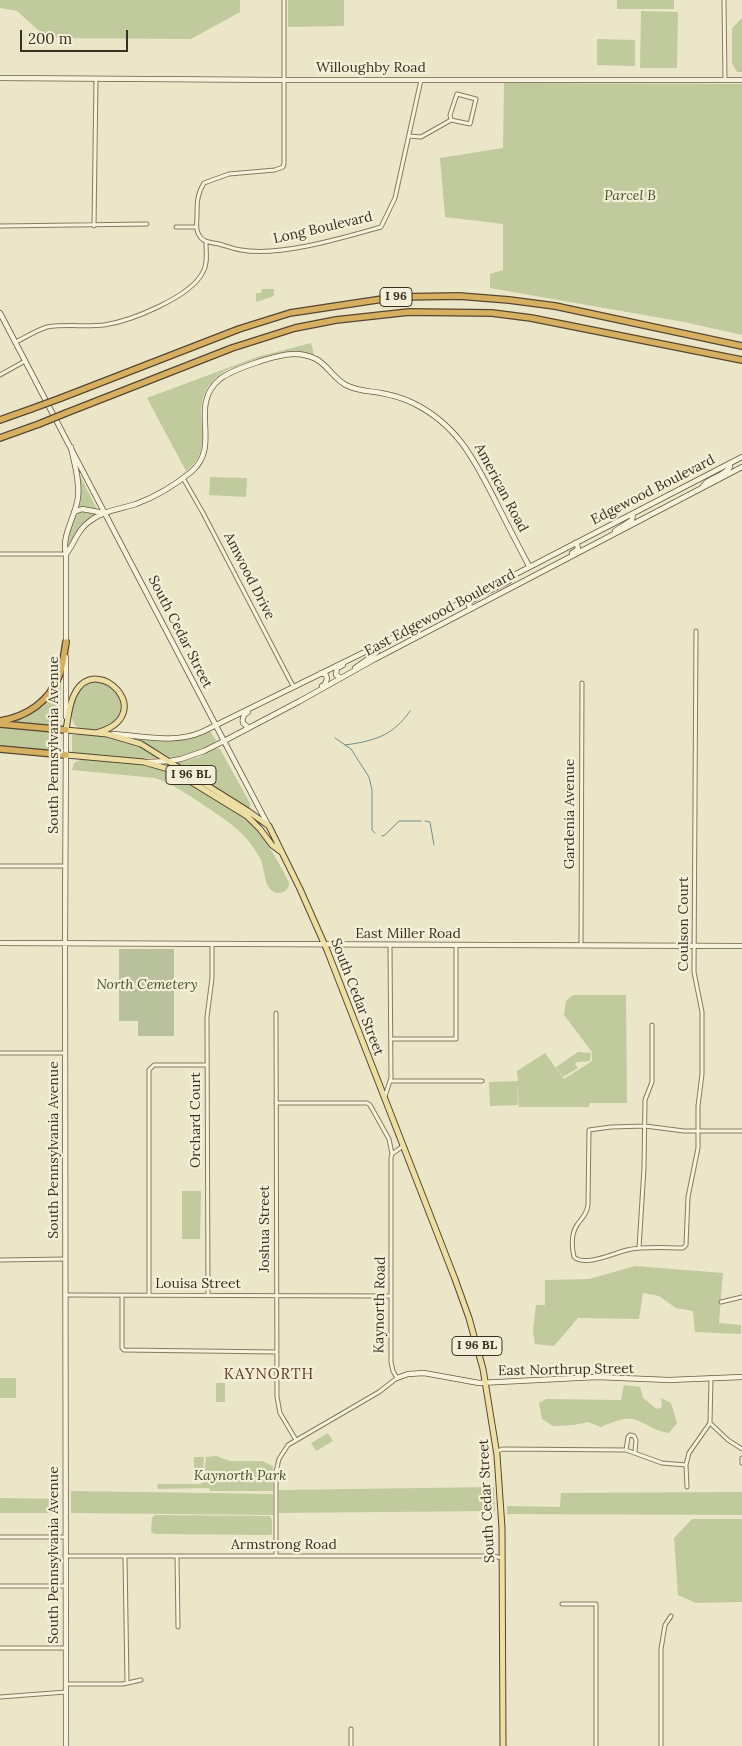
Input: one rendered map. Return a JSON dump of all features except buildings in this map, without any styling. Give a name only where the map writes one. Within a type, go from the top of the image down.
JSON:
[{"type":"highway","name":"I 96","points":[[0,420],[239,329],[290,313],[396,297],[459,296],[546,305],[742,346]]},
{"type":"highway","name":"I 96","points":[[0,438],[232,348],[287,331],[336,320],[409,312],[483,313],[531,318],[742,360]]},
{"type":"highway","points":[[0,723],[34,709],[46,697],[59,676],[66,642]]},
{"type":"highway","name":"I 96 BL","points":[[0,723],[66,730]]},
{"type":"highway","name":"I 96 BL","points":[[0,749],[66,755]]},
{"type":"main road","points":[[66,730],[75,692],[86,682],[100,680],[110,682],[117,688],[123,698],[124,709],[115,726],[109,730],[96,733]]},
{"type":"main road","name":"I 96 BL","points":[[66,730],[107,734],[142,744],[269,826]]},
{"type":"main road","name":"I 96 BL","points":[[66,755],[144,762],[175,772],[240,812],[258,826],[272,845],[282,852]]},
{"type":"main road","name":"South Cedar Street","points":[[269,826],[325,945],[403,1145],[464,1302],[486,1383],[497,1451],[501,1497],[503,1746]]},
{"type":"street","points":[[16,342],[49,327],[115,323],[170,301],[190,288],[202,274],[205,269],[206,242],[199,235],[196,227],[197,199],[204,183],[229,174],[275,170],[283,167],[285,160],[284,0]]},
{"type":"street","points":[[724,0],[725,80]]},
{"type":"street","name":"Willoughby Road","points":[[0,78],[742,80]]},
{"type":"street","points":[[94,226],[96,78]]},
{"type":"street","name":"Long Boulevard","points":[[206,242],[242,250],[264,252],[287,250],[381,227],[395,198],[421,79]]},
{"type":"street","points":[[409,136],[421,137],[450,120],[470,124],[476,99],[457,94],[450,120]]},
{"type":"street","points":[[0,226],[147,224]]},
{"type":"street","points":[[176,227],[196,227]]},
{"type":"street","name":"South Cedar Street","points":[[0,313],[269,826]]},
{"type":"street","name":"American Road","points":[[105,513],[143,501],[183,478],[196,466],[204,454],[207,440],[204,406],[208,394],[216,383],[233,372],[277,357],[295,354],[307,356],[322,364],[336,379],[346,386],[405,400],[430,412],[451,430],[473,458],[529,566]]},
{"type":"street","points":[[0,375],[26,360]]},
{"type":"street","name":"South Pennsylvania Avenue","points":[[66,1746],[65,542],[74,512],[78,488],[71,446]]},
{"type":"street","name":"Edgewood Boulevard","points":[[575,543],[742,457]]},
{"type":"street","points":[[702,488],[706,482],[728,471],[730,463]]},
{"type":"street","name":"East Edgewood Boulevard","points":[[144,762],[170,762],[192,756],[224,741],[430,630],[742,467]]},
{"type":"street","name":"Amwood Drive","points":[[183,478],[293,686]]},
{"type":"street","points":[[74,512],[82,509],[105,513]]},
{"type":"street","points":[[0,554],[66,554],[83,526],[105,513]]},
{"type":"street","points":[[613,535],[616,529],[632,520],[633,514]]},
{"type":"street","points":[[594,545],[590,542],[590,538],[607,529],[612,524]]},
{"type":"street","points":[[542,572],[546,566],[576,551],[578,547],[575,543]]},
{"type":"street","name":"East Edgewood Boulevard","points":[[107,734],[177,738],[196,734],[320,672],[377,646],[575,543]]},
{"type":"street","points":[[473,608],[469,606],[473,599],[508,580],[512,575]]},
{"type":"street","points":[[430,630],[433,625],[458,612],[457,604]]},
{"type":"street","name":"Coulson Court","points":[[639,1248],[683,1248],[686,1245],[686,1208],[696,1164],[698,1106],[702,1074],[702,1012],[695,978],[696,631]]},
{"type":"street","points":[[351,673],[356,667],[376,653],[378,650],[377,646]]},
{"type":"street","points":[[342,678],[336,675],[337,668],[364,655],[369,650]]},
{"type":"street","points":[[287,708],[293,702],[325,684],[327,676],[320,672]]},
{"type":"street","name":"Gardenia Avenue","points":[[581,946],[582,683]]},
{"type":"street","points":[[249,728],[243,724],[242,719],[245,714],[273,699],[281,692]]},
{"type":"street","points":[[0,866],[65,866]]},
{"type":"street","name":"East Miller Road","points":[[0,943],[742,946]]},
{"type":"street","name":"Orchard Court","points":[[208,1296],[206,1017],[212,978],[212,944]]},
{"type":"street","points":[[384,1097],[391,1081],[390,946]]},
{"type":"street","points":[[391,1039],[456,1039],[456,946]]},
{"type":"street","name":"Joshua Street","points":[[276,1013],[276,1397],[278,1406],[296,1440]]},
{"type":"street","points":[[652,1026],[652,1082],[645,1100],[645,1126],[644,1168],[639,1248],[594,1260],[579,1260],[575,1258],[573,1254],[574,1233],[577,1225],[586,1214],[588,1205],[589,1130],[645,1126],[684,1131],[742,1131]]},
{"type":"street","points":[[0,1053],[65,1053]]},
{"type":"street","points":[[149,1295],[148,1072],[154,1065],[207,1065]]},
{"type":"street","points":[[391,1081],[482,1081]]},
{"type":"street","name":"Kaynorth Road","points":[[276,1103],[367,1104],[372,1107],[389,1139],[392,1154],[391,1362],[397,1378]]},
{"type":"street","points":[[392,1154],[403,1145]]},
{"type":"street","points":[[0,1260],[65,1259]]},
{"type":"street","name":"Louisa Street","points":[[65,1295],[391,1296]]},
{"type":"street","points":[[122,1295],[122,1348],[126,1350],[277,1352]]},
{"type":"street","points":[[721,1302],[742,1297]]},
{"type":"street","name":"East Northrup Street","points":[[397,1378],[408,1374],[424,1374],[486,1383],[597,1377],[669,1380],[740,1377]]},
{"type":"street","points":[[276,1556],[277,1464],[282,1452],[296,1440],[379,1392],[397,1378]]},
{"type":"street","points":[[687,1487],[686,1466],[690,1454],[710,1423],[711,1378]]},
{"type":"street","points":[[710,1423],[728,1440],[742,1449]]},
{"type":"street","points":[[626,1450],[630,1435],[634,1436],[636,1440],[635,1452]]},
{"type":"street","points":[[497,1451],[503,1449],[626,1450],[662,1463],[686,1466]]},
{"type":"street","points":[[742,1458],[742,1463]]},
{"type":"street","points":[[1,1537],[65,1536]]},
{"type":"street","name":"Armstrong Road","points":[[65,1556],[494,1556],[502,1558]]},
{"type":"street","points":[[178,1556],[178,1627]]},
{"type":"street","points":[[126,1557],[126,1684]]},
{"type":"street","points":[[0,1586],[65,1586]]},
{"type":"street","points":[[562,1604],[596,1604],[596,1746]]},
{"type":"street","points":[[661,1746],[662,1643],[666,1625],[671,1616]]},
{"type":"street","points":[[0,1648],[66,1648]]},
{"type":"street","points":[[66,1684],[126,1684],[141,1680]]},
{"type":"street","points":[[0,1697],[66,1692]]},
{"type":"street","points":[[351,1729],[351,1746]]},
{"type":"green space","points":[[0,0],[240,0],[240,12],[191,39],[47,38],[17,11],[0,8]]},
{"type":"green space","points":[[288,0],[344,0],[344,26],[288,27]]},
{"type":"green space","points":[[617,0],[674,0],[674,9],[617,9]]},
{"type":"green space","points":[[641,11],[678,12],[677,68],[640,68]]},
{"type":"green space","points":[[742,18],[742,72],[737,72],[732,63],[732,28]]},
{"type":"green space","points":[[597,39],[635,40],[635,66],[597,65]]},
{"type":"green space","name":"Parcel B","points":[[504,83],[742,84],[742,335],[684,322],[490,288],[490,274],[503,270],[503,224],[445,217],[440,158],[503,148]]},
{"type":"green space","points":[[262,289],[274,289],[274,296],[256,302],[256,293],[261,293]]},
{"type":"green space","points":[[311,343],[314,355],[293,352],[265,357],[239,365],[222,373],[209,385],[203,397],[201,410],[201,448],[197,460],[186,471],[147,398],[257,357]]},
{"type":"green space","points":[[79,474],[97,509],[79,506]]},
{"type":"green space","points":[[210,477],[247,478],[246,497],[209,495]]},
{"type":"green space","points":[[83,510],[98,513],[79,528],[67,548],[73,521],[79,512]]},
{"type":"green space","points":[[61,679],[60,726],[12,722],[35,710]]},
{"type":"green space","points":[[94,682],[104,683],[112,687],[117,693],[120,701],[118,716],[113,723],[104,728],[79,728],[73,721],[72,716],[74,700],[82,688]]},
{"type":"green space","points":[[0,727],[59,732],[60,750],[54,752],[0,746]]},
{"type":"green space","points":[[210,731],[216,740],[215,743],[197,752],[171,758],[136,738],[180,740]]},
{"type":"green space","points":[[80,734],[132,743],[159,758],[136,759],[73,753],[72,735]]},
{"type":"green space","points":[[215,748],[220,749],[251,805],[249,808],[177,763],[199,757]]},
{"type":"green space","points":[[82,759],[162,769],[173,773],[239,814],[268,845],[289,882],[288,888],[280,893],[271,890],[268,887],[260,858],[242,834],[227,821],[185,793],[155,778],[72,770],[74,763]]},
{"type":"green space","name":"North Cemetery","points":[[119,949],[174,949],[174,1036],[138,1036],[138,1021],[119,1021]]},
{"type":"green space","points":[[573,995],[626,995],[627,1103],[590,1103],[589,1107],[519,1107],[517,1083],[518,1105],[490,1106],[489,1082],[518,1081],[517,1071],[545,1053],[564,1079],[592,1061],[592,1052],[564,1015],[566,1001]]},
{"type":"green space","points":[[578,1052],[591,1053],[590,1061],[577,1062],[575,1064],[578,1068],[563,1077],[556,1067]]},
{"type":"green space","points":[[182,1191],[201,1191],[200,1239],[182,1239]]},
{"type":"green space","points":[[635,1266],[723,1273],[719,1323],[741,1325],[741,1334],[695,1332],[693,1311],[676,1308],[659,1296],[643,1293],[639,1319],[578,1318],[554,1346],[535,1344],[533,1331],[536,1305],[545,1305],[545,1280],[589,1279]]},
{"type":"green space","points":[[0,1378],[16,1378],[16,1398],[0,1398]]},
{"type":"green space","points":[[216,1383],[225,1383],[225,1402],[216,1402]]},
{"type":"green space","points":[[624,1385],[640,1387],[643,1398],[657,1409],[662,1407],[661,1398],[671,1403],[677,1423],[669,1433],[632,1419],[618,1420],[601,1427],[588,1422],[553,1426],[542,1419],[539,1403],[546,1399],[621,1400]]},
{"type":"green space","points":[[328,1433],[333,1441],[316,1451],[311,1443]]},
{"type":"green space","name":"Kaynorth Park","points":[[216,1456],[230,1461],[262,1461],[273,1466],[273,1491],[210,1491],[209,1488],[158,1489],[158,1484],[200,1484],[204,1482],[206,1457]]},
{"type":"green space","points":[[194,1457],[204,1457],[203,1477],[194,1476]]},
{"type":"green space","points":[[494,1487],[495,1511],[279,1513],[279,1490]]},
{"type":"green space","points":[[71,1491],[273,1494],[273,1515],[71,1513]]},
{"type":"green space","points":[[742,1492],[742,1515],[507,1514],[507,1506],[560,1507],[561,1493]]},
{"type":"green space","points":[[0,1498],[60,1499],[60,1513],[0,1513]]},
{"type":"green space","points":[[155,1515],[270,1516],[272,1520],[272,1534],[155,1534],[151,1532],[152,1518]]},
{"type":"green space","points":[[692,1519],[742,1519],[742,1602],[696,1603],[678,1595],[674,1538]]},
{"type":"waterway","points":[[345,745],[365,742],[390,732],[410,711]]},
{"type":"waterway","points":[[335,738],[351,749],[369,777],[372,790],[372,830],[375,833]]},
{"type":"waterway","points":[[382,836],[399,821],[421,821]]},
{"type":"waterway","points":[[425,821],[430,822],[434,845]]},
{"type":"district","name":"KAYNORTH","points":[[269,1375]]}]
